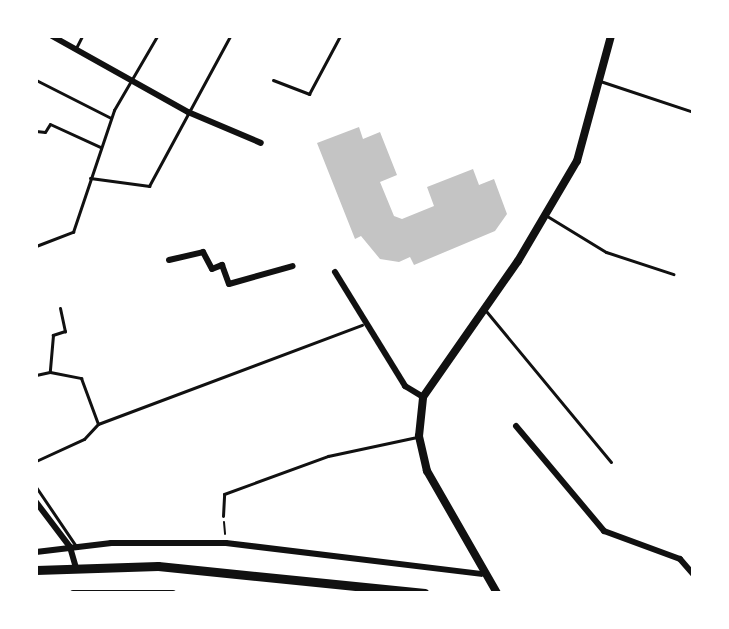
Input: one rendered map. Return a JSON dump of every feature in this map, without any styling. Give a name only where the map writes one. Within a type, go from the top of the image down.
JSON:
[{"type":"main road","points":[[496,593],[481,574],[427,471],[419,436],[423,397],[547,216],[577,161],[610,36]]},
{"type":"main road","points":[[36,570],[158,566],[425,593]]},
{"type":"street","points":[[52,36],[188,112],[261,143]]},
{"type":"street","points":[[169,260],[203,252],[212,269],[222,265],[229,284],[293,266]]},
{"type":"street","points":[[334,272],[362,325],[405,386],[423,397]]},
{"type":"street","points":[[516,426],[604,531],[681,559],[693,574]]},
{"type":"street","points":[[36,502],[73,547],[76,568]]},
{"type":"street","points":[[36,552],[73,547],[226,543],[481,574]]},
{"type":"street","points":[[73,593],[173,593]]},
{"type":"lane","points":[[75,49],[82,36]]},
{"type":"lane","points":[[36,246],[73,232],[111,118],[157,36]]},
{"type":"lane","points":[[90,178],[149,186],[230,36]]},
{"type":"lane","points":[[273,80],[309,94],[340,36]]},
{"type":"lane","points":[[36,80],[111,118]]},
{"type":"lane","points":[[599,81],[693,112]]},
{"type":"lane","points":[[36,131],[45,132],[50,124],[100,147]]},
{"type":"lane","points":[[547,216],[606,252],[674,274]]},
{"type":"lane","points":[[50,372],[53,335],[65,331],[60,308]]},
{"type":"lane","points":[[484,309],[611,462]]},
{"type":"lane","points":[[36,461],[77,443],[98,424],[362,325]]},
{"type":"lane","points":[[36,375],[50,372],[81,378],[98,424]]},
{"type":"lane","points":[[223,516],[224,494],[328,456],[419,436]]},
{"type":"lane","points":[[36,487],[73,547]]},
{"type":"path","points":[[223,516],[226,543]]},
{"type":"building","points":[[359,127],[363,139],[380,132],[397,175],[380,182],[394,216],[402,219],[434,206],[427,187],[473,169],[479,185],[494,179],[507,214],[495,231],[414,265],[410,257],[399,262],[380,259],[361,236],[355,239],[317,143]]}]
